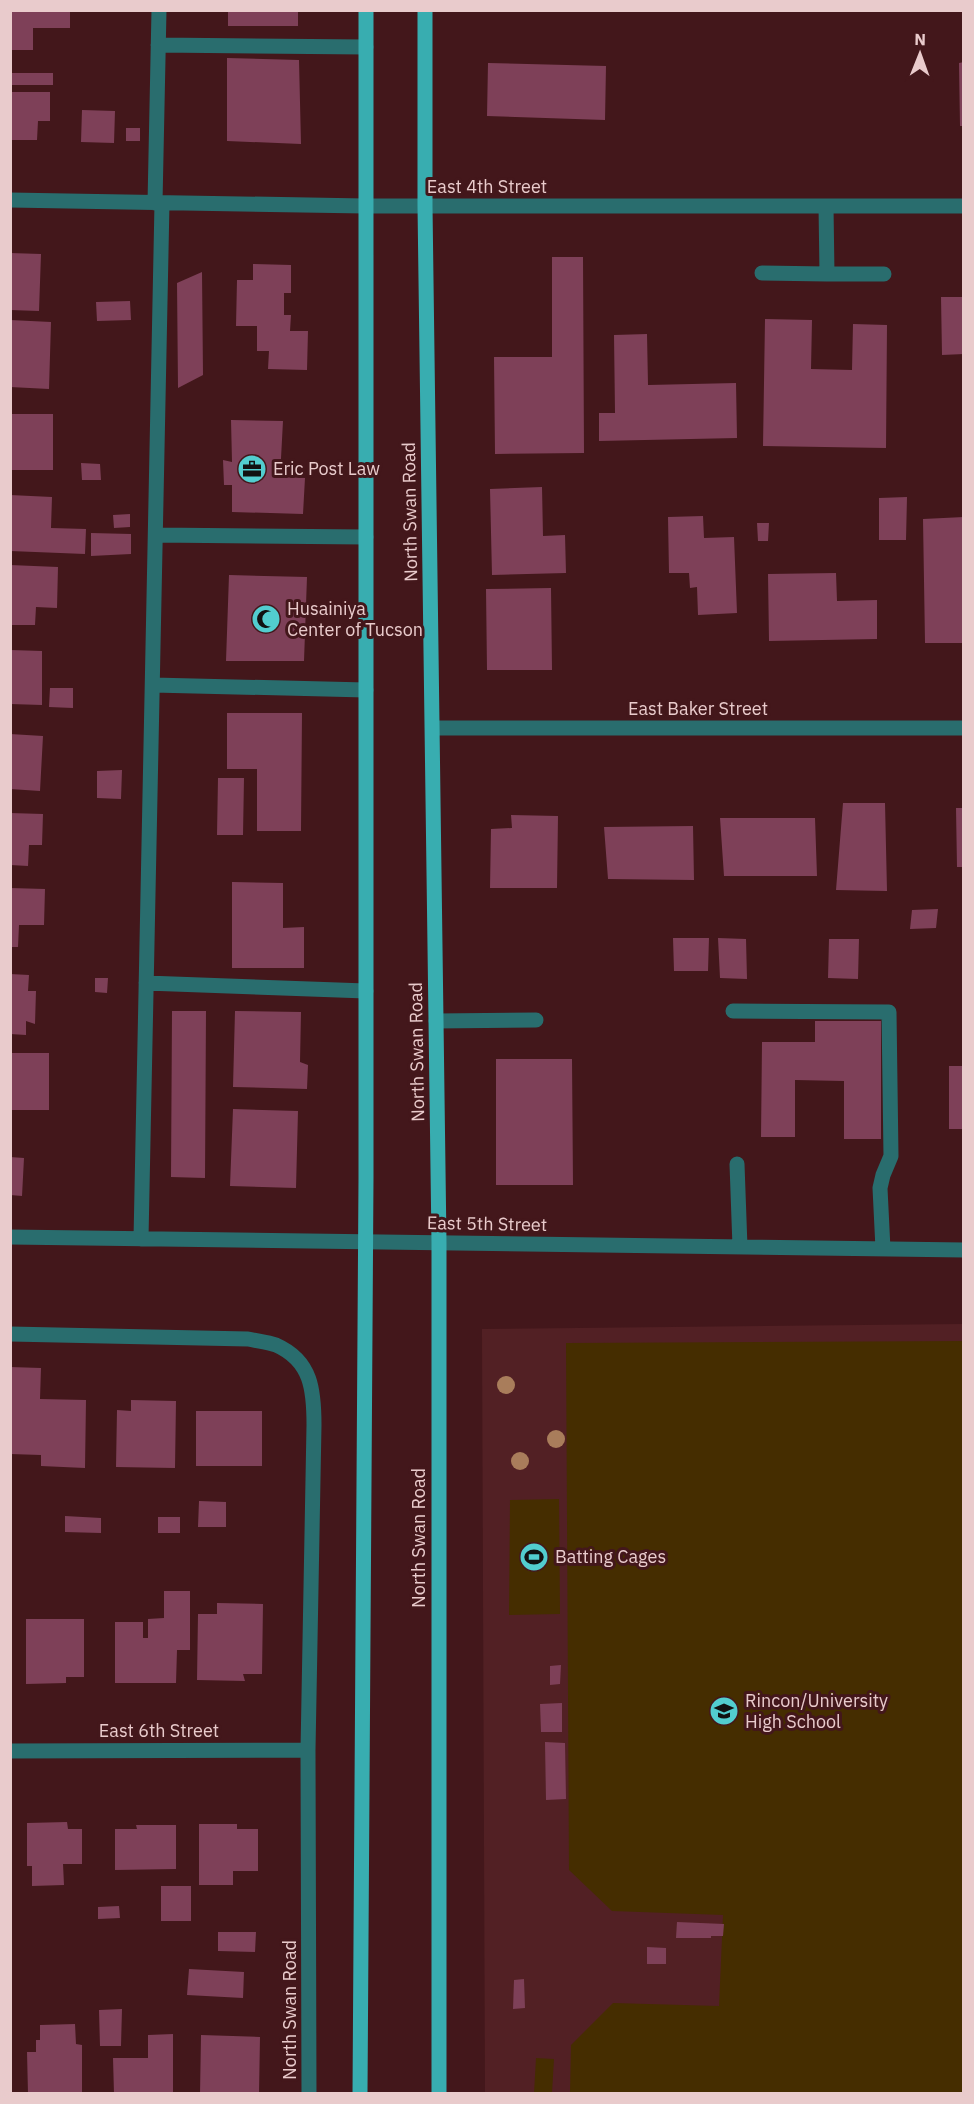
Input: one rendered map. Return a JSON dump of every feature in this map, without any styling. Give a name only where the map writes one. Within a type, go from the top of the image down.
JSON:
[{"type":"main road","points":[[360,2094],[366,1241],[366,10]]},
{"type":"main road","name":"North Swan Road","points":[[425,10],[425,206],[439,1243],[439,2094]]},
{"type":"street","points":[[141,1239],[156,535],[159,10]]},
{"type":"street","points":[[158,45],[366,47]]},
{"type":"street","name":"East 4th Street","points":[[10,200],[365,207],[963,206]]},
{"type":"street","points":[[826,206],[827,274]]},
{"type":"street","points":[[762,273],[884,274]]},
{"type":"street","points":[[156,535],[366,537]]},
{"type":"street","points":[[153,685],[366,690]]},
{"type":"street","name":"East Baker Street","points":[[433,728],[963,728]]},
{"type":"street","points":[[146,984],[366,991]]},
{"type":"street","points":[[733,1011],[889,1012],[891,1156],[880,1188],[883,1249]]},
{"type":"street","points":[[436,1021],[536,1020]]},
{"type":"street","points":[[736,1164],[740,1247]]},
{"type":"street","name":"East 5th Street","points":[[10,1237],[963,1250]]},
{"type":"street","name":"North Swan Road","points":[[10,1334],[248,1339],[276,1345],[292,1356],[307,1371],[314,1393],[308,1750],[309,2094]]},
{"type":"street","name":"East 6th Street","points":[[10,1750],[308,1750]]},
{"type":"shaded area","name":"Rincon/University High School","points":[[963,1324],[963,2093],[485,2093],[482,1329]]},
{"type":"shaded area","name":"Rincon/University High School","points":[[963,1341],[963,2093],[570,2093],[571,2045],[613,2003],[719,2006],[723,1915],[612,1911],[569,1870],[566,1343]]},
{"type":"shaded area","name":"Batting Cages","points":[[559,1499],[560,1614],[509,1615],[510,1500]]},
{"type":"shaded area","points":[[536,2058],[554,2059],[552,2093],[534,2093]]},
{"type":"building","points":[[10,10],[70,10],[70,28],[33,28],[33,50],[10,50]]},
{"type":"building","points":[[228,10],[298,10],[298,26],[228,26]]},
{"type":"building","points":[[227,58],[299,60],[301,144],[227,141]]},
{"type":"building","points":[[964,62],[964,126],[960,126],[959,63]]},
{"type":"building","points":[[488,63],[606,66],[605,120],[487,116]]},
{"type":"building","points":[[10,73],[53,73],[53,85],[10,85]]},
{"type":"building","points":[[10,92],[50,92],[50,121],[38,121],[37,140],[10,140]]},
{"type":"building","points":[[82,110],[115,111],[114,143],[81,142]]},
{"type":"building","points":[[126,128],[140,128],[140,141],[126,141]]},
{"type":"building","points":[[10,253],[41,254],[39,311],[10,310]]},
{"type":"building","points":[[552,257],[583,257],[584,453],[495,454],[494,357],[552,357]]},
{"type":"building","points":[[253,264],[291,265],[291,293],[284,293],[284,315],[291,315],[290,331],[308,331],[307,370],[268,369],[269,351],[257,351],[257,326],[236,326],[237,280],[253,280]]},
{"type":"building","points":[[202,272],[203,375],[178,388],[177,283]]},
{"type":"building","points":[[941,297],[964,297],[964,354],[942,355]]},
{"type":"building","points":[[130,301],[131,320],[97,321],[96,302]]},
{"type":"building","points":[[765,319],[812,320],[811,369],[852,370],[853,324],[887,325],[886,448],[763,446]]},
{"type":"building","points":[[10,320],[51,322],[49,389],[10,387]]},
{"type":"building","points":[[647,334],[648,385],[736,383],[737,438],[599,441],[599,413],[615,413],[614,335]]},
{"type":"building","points":[[10,414],[53,414],[53,470],[10,470]]},
{"type":"building","name":"Eric Post Law","points":[[231,420],[283,421],[280,477],[305,478],[303,514],[232,512],[232,485],[224,485],[223,460],[232,462]]},
{"type":"building","points":[[81,463],[100,464],[101,480],[82,480]]},
{"type":"building","points":[[542,487],[543,536],[565,535],[566,573],[492,575],[490,489]]},
{"type":"building","points":[[10,495],[52,497],[51,528],[86,529],[85,554],[10,551]]},
{"type":"building","points":[[907,497],[906,540],[879,540],[879,498]]},
{"type":"building","points":[[130,514],[130,527],[114,528],[113,515]]},
{"type":"building","points":[[703,516],[704,538],[734,537],[737,613],[698,615],[697,587],[690,588],[689,573],[669,573],[668,517]]},
{"type":"building","points":[[964,517],[964,643],[925,643],[923,519]]},
{"type":"building","points":[[757,523],[769,523],[768,541],[758,541]]},
{"type":"building","points":[[91,533],[131,534],[131,554],[91,556]]},
{"type":"building","points":[[10,565],[58,567],[57,608],[36,607],[35,625],[10,625]]},
{"type":"building","points":[[836,573],[837,601],[877,600],[877,639],[769,641],[768,574]]},
{"type":"building","name":"Husainiya Center of Tucson","points":[[229,575],[307,577],[304,661],[226,661]]},
{"type":"building","points":[[551,588],[552,670],[487,670],[486,589]]},
{"type":"building","points":[[10,650],[42,651],[42,705],[10,704]]},
{"type":"building","points":[[50,688],[73,688],[73,708],[49,707]]},
{"type":"building","points":[[227,713],[302,713],[301,831],[257,831],[257,769],[227,769]]},
{"type":"building","points":[[10,734],[43,736],[40,791],[10,789]]},
{"type":"building","points":[[122,770],[121,799],[97,798],[97,771]]},
{"type":"building","points":[[218,778],[244,778],[243,835],[217,835]]},
{"type":"building","points":[[843,803],[885,803],[887,891],[836,890]]},
{"type":"building","points":[[956,808],[964,808],[964,867],[957,867]]},
{"type":"building","points":[[10,813],[43,814],[42,845],[29,845],[28,866],[10,865]]},
{"type":"building","points":[[511,815],[558,816],[557,888],[490,888],[491,829],[512,828]]},
{"type":"building","points":[[720,818],[815,818],[817,876],[724,876]]},
{"type":"building","points":[[693,826],[694,880],[608,879],[604,827]]},
{"type":"building","points":[[232,882],[283,883],[283,928],[304,927],[304,968],[232,968]]},
{"type":"building","points":[[10,888],[45,889],[44,925],[19,925],[18,947],[10,947]]},
{"type":"building","points":[[938,909],[936,928],[910,929],[912,910]]},
{"type":"building","points":[[673,938],[709,938],[708,971],[674,971]]},
{"type":"building","points":[[718,938],[746,939],[747,979],[720,978]]},
{"type":"building","points":[[829,939],[859,939],[858,979],[828,978]]},
{"type":"building","points":[[10,974],[29,975],[28,991],[36,991],[35,1024],[26,1021],[26,1035],[10,1034]]},
{"type":"building","points":[[95,978],[108,978],[107,993],[95,992]]},
{"type":"building","points":[[172,1011],[206,1011],[205,1178],[171,1177]]},
{"type":"building","points":[[235,1011],[301,1012],[300,1062],[308,1065],[307,1089],[233,1087]]},
{"type":"building","points":[[815,1021],[881,1021],[881,1139],[844,1139],[844,1081],[795,1080],[795,1137],[761,1137],[762,1042],[815,1042]]},
{"type":"building","points":[[10,1053],[49,1053],[49,1110],[10,1110]]},
{"type":"building","points":[[496,1059],[572,1059],[573,1185],[496,1185]]},
{"type":"building","points":[[949,1066],[964,1066],[964,1129],[949,1129]]},
{"type":"building","points":[[233,1109],[298,1111],[296,1188],[230,1186]]},
{"type":"building","points":[[10,1157],[24,1158],[22,1196],[10,1195]]},
{"type":"building","points":[[10,1367],[41,1368],[40,1399],[86,1400],[85,1468],[41,1466],[41,1455],[10,1454]]},
{"type":"building","points":[[131,1400],[176,1401],[175,1468],[116,1467],[117,1410],[131,1411]]},
{"type":"building","points":[[196,1411],[262,1411],[262,1466],[196,1466]]},
{"type":"building","points":[[199,1501],[226,1502],[226,1527],[198,1527]]},
{"type":"building","points":[[65,1516],[101,1518],[101,1533],[65,1532]]},
{"type":"building","points":[[158,1517],[180,1517],[180,1533],[158,1533]]},
{"type":"building","points":[[164,1591],[190,1591],[190,1650],[177,1650],[176,1683],[115,1683],[115,1622],[143,1622],[143,1638],[148,1638],[148,1619],[164,1618]]},
{"type":"building","points":[[217,1603],[263,1604],[262,1674],[243,1674],[245,1681],[197,1680],[198,1614],[217,1614]]},
{"type":"building","points":[[26,1619],[84,1619],[84,1677],[66,1677],[66,1683],[26,1684]]},
{"type":"building","points":[[561,1665],[560,1684],[550,1685],[550,1666]]},
{"type":"building","points":[[562,1703],[562,1732],[541,1732],[540,1704]]},
{"type":"building","points":[[545,1742],[565,1743],[566,1799],[546,1800]]},
{"type":"building","points":[[67,1822],[68,1829],[82,1829],[82,1864],[63,1864],[64,1885],[32,1886],[32,1866],[27,1866],[27,1823]]},
{"type":"building","points":[[199,1824],[237,1824],[237,1829],[258,1829],[258,1871],[233,1871],[233,1885],[199,1885]]},
{"type":"building","points":[[136,1825],[176,1825],[176,1869],[115,1870],[115,1829],[137,1829]]},
{"type":"building","points":[[161,1886],[191,1886],[191,1921],[161,1921]]},
{"type":"building","points":[[119,1906],[120,1918],[98,1919],[98,1907]]},
{"type":"building","points":[[677,1922],[724,1924],[723,1936],[676,1938]]},
{"type":"building","points":[[218,1932],[256,1932],[255,1952],[218,1951]]},
{"type":"building","points":[[647,1947],[666,1948],[666,1964],[647,1964]]},
{"type":"building","points":[[189,1969],[244,1972],[243,1998],[187,1995]]},
{"type":"building","points":[[524,1979],[525,2008],[513,2009],[514,1980]]},
{"type":"building","points":[[122,2009],[121,2046],[100,2046],[99,2010]]},
{"type":"building","points":[[75,2024],[76,2044],[82,2045],[82,2094],[28,2094],[27,2052],[36,2052],[36,2040],[40,2040],[40,2025]]},
{"type":"building","points":[[173,2034],[173,2094],[114,2094],[113,2058],[148,2058],[148,2035]]},
{"type":"building","points":[[201,2035],[260,2037],[259,2094],[200,2094]]},
{"type":"place","name":"Eric Post Law","points":[[252,469]]},
{"type":"place","name":"Husainiya Center of Tucson","points":[[266,619]]},
{"type":"place","name":"Batting Cages","points":[[534,1557]]},
{"type":"place","name":"Rincon/University High School","points":[[724,1711]]}]
